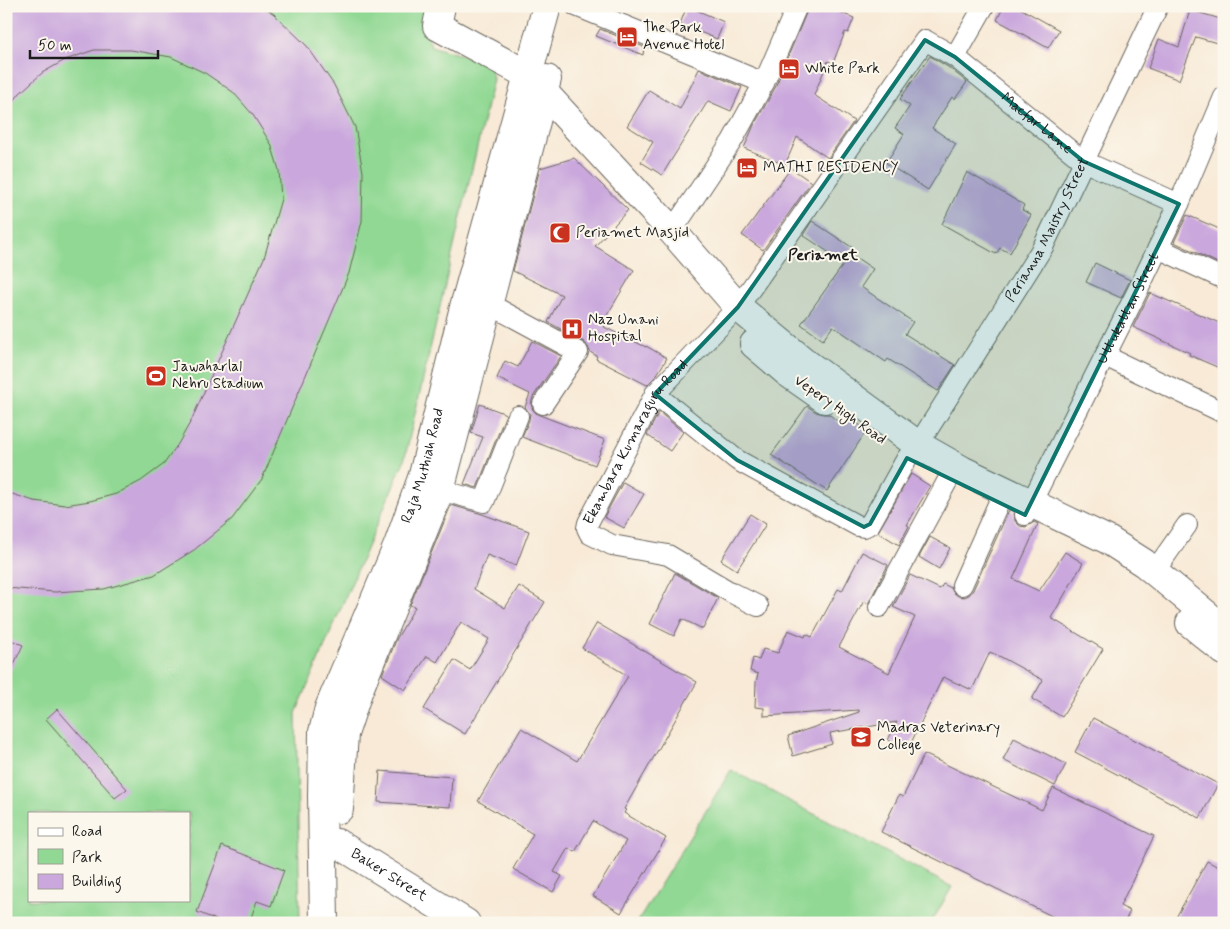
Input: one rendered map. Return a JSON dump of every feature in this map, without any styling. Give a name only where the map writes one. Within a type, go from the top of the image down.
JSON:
[{"type":"main road","points":[[441,6],[437,26],[534,90]]},
{"type":"main road","name":"Raja Muthiah Road","points":[[324,923],[322,796],[334,733],[358,692],[440,490],[489,304],[534,90],[547,6]]},
{"type":"main road","name":"Raja Muthiah Road","points":[[342,923],[337,843],[334,733],[329,708],[398,545],[423,475],[464,307],[504,165],[534,90],[550,62],[566,6]]},
{"type":"main road","name":"Vepery High Road","points":[[534,90],[672,231],[732,313]]},
{"type":"main road","name":"Vepery High Road","points":[[534,90],[732,313],[788,373],[913,451],[949,478],[999,502],[1028,509],[1108,540],[1154,572],[1224,629]]},
{"type":"main road","name":"Vepery High Road","points":[[913,451],[962,470],[1134,576],[1224,651]]},
{"type":"main road","name":"Baker Street","points":[[337,843],[466,923]]},
{"type":"street","points":[[576,6],[764,82]]},
{"type":"street","points":[[672,231],[732,141],[764,82],[797,6]]},
{"type":"street","points":[[955,57],[984,6]]},
{"type":"street","name":"Perianna Maistry Street","points":[[655,394],[737,460],[858,526],[864,527],[870,524],[913,451],[1043,247],[1158,6]]},
{"type":"street","name":"Macfar Lane","points":[[732,313],[925,40],[955,57],[1083,161],[1179,204]]},
{"type":"street","name":"Uttukattan Street","points":[[1028,509],[1179,204],[1224,98]]},
{"type":"street","points":[[1158,248],[1224,279]]},
{"type":"street","points":[[489,304],[578,352],[543,404]]},
{"type":"street","name":"Ekambara Kumaraguru Road","points":[[732,313],[655,394],[592,514],[587,528],[590,534],[612,545],[668,555],[732,593],[758,606]]},
{"type":"street","points":[[1105,356],[1224,413]]},
{"type":"street","points":[[440,490],[484,502],[518,416]]},
{"type":"street","points":[[879,607],[949,478]]},
{"type":"street","points":[[962,585],[999,502]]},
{"type":"street","points":[[1154,572],[1187,525]]},
{"type":"highlighted area","points":[[925,40],[955,57],[1083,161],[1179,204],[1025,515],[907,458],[870,524],[864,527],[737,460],[655,394],[738,307]]},
{"type":"green space","points":[[6,6],[430,6],[425,26],[431,46],[489,63],[493,79],[404,461],[296,713],[300,923],[6,923]]},
{"type":"green space","points":[[731,770],[952,887],[931,923],[637,923]]},
{"type":"building","points":[[6,6],[262,6],[274,14],[307,46],[334,85],[355,127],[363,172],[362,221],[349,273],[262,479],[232,519],[194,550],[154,575],[104,589],[55,592],[6,588],[6,492],[34,501],[65,505],[90,501],[116,494],[141,481],[164,464],[191,421],[264,258],[281,199],[279,170],[271,144],[253,115],[233,92],[205,73],[171,57],[131,50],[94,50],[65,60],[42,73],[20,93],[6,111]]},
{"type":"building","points":[[687,6],[724,22],[717,39],[680,24]]},
{"type":"building","points":[[809,6],[824,6],[854,18],[848,33],[845,32],[833,63],[828,61],[814,95],[854,121],[828,158],[797,137],[785,165],[744,148],[754,125],[775,88]]},
{"type":"building","points":[[1004,6],[1016,6],[1059,30],[1048,48],[997,20]]},
{"type":"building","points":[[1190,10],[1224,20],[1224,45],[1196,37],[1179,80],[1148,68],[1159,39],[1179,47]]},
{"type":"building","points":[[600,29],[644,47],[643,55],[596,36]]},
{"type":"building","points":[[930,56],[967,82],[955,99],[952,97],[932,128],[956,144],[928,190],[886,163],[904,134],[895,128],[910,106],[900,99]]},
{"type":"building","points":[[699,69],[742,87],[731,111],[708,101],[662,175],[641,162],[653,142],[627,126],[649,90],[680,109]]},
{"type":"building","name":"Periamet Masjid","points":[[574,158],[628,210],[595,246],[634,270],[603,322],[606,323],[604,327],[667,358],[656,376],[647,385],[596,359],[597,356],[590,352],[584,342],[548,322],[562,295],[513,271],[540,168]]},
{"type":"building","points":[[791,168],[811,182],[763,250],[742,235]]},
{"type":"building","points":[[967,172],[1024,205],[1022,210],[1031,215],[1010,253],[1000,248],[996,254],[942,224]]},
{"type":"building","points":[[1187,215],[1224,231],[1224,266],[1174,242]]},
{"type":"building","points":[[812,221],[853,248],[843,262],[803,235]]},
{"type":"building","points":[[851,254],[873,269],[861,287],[913,322],[905,334],[955,365],[938,391],[888,359],[886,362],[833,326],[823,340],[801,324]]},
{"type":"building","points":[[1095,263],[1130,280],[1121,298],[1086,282]]},
{"type":"building","points":[[1150,293],[1224,325],[1224,370],[1133,327]]},
{"type":"building","points":[[532,341],[561,356],[533,397],[531,404],[533,410],[537,414],[605,440],[595,465],[522,437],[529,420],[530,414],[525,407],[530,394],[497,378],[505,361],[518,367]]},
{"type":"building","points":[[480,404],[506,414],[477,488],[464,484],[483,437],[471,433]]},
{"type":"building","points":[[807,406],[816,412],[829,414],[842,425],[848,417],[867,430],[827,491],[771,455]]},
{"type":"building","points":[[659,412],[683,432],[670,451],[647,435]]},
{"type":"building","points":[[911,474],[930,486],[907,525],[909,526],[899,545],[878,532]]},
{"type":"building","points":[[623,482],[644,494],[624,528],[604,517]]},
{"type":"building","points":[[451,505],[529,531],[516,566],[487,555],[474,589],[505,608],[519,586],[545,602],[465,734],[424,709],[454,660],[470,670],[489,639],[461,622],[437,662],[427,656],[405,690],[382,675],[397,638],[415,607],[410,605]]},
{"type":"building","points":[[1009,510],[1014,512],[1015,521],[1020,526],[1026,527],[1034,522],[1038,524],[1013,579],[1039,591],[1065,552],[1083,563],[1051,618],[1103,649],[1062,717],[1032,699],[1043,680],[990,652],[972,690],[943,677],[908,749],[888,740],[897,722],[830,733],[832,744],[793,756],[788,736],[859,712],[859,710],[764,716],[764,708],[755,707],[758,674],[750,671],[753,658],[759,660],[763,649],[778,653],[788,630],[805,637],[806,634],[812,637],[838,589],[842,591],[862,552],[888,565],[868,604],[864,601],[839,647],[889,673],[915,617],[893,607],[910,575],[940,589],[943,584],[951,588],[958,596],[964,597],[969,595]]},
{"type":"building","points":[[750,514],[766,524],[737,570],[721,560]]},
{"type":"building","points":[[930,537],[950,548],[939,569],[919,557]]},
{"type":"building","points":[[675,573],[718,598],[703,629],[682,619],[674,636],[650,624]]},
{"type":"building","points":[[597,623],[697,682],[624,809],[626,810],[624,813],[666,838],[621,913],[593,896],[626,841],[593,821],[575,852],[568,848],[554,872],[562,876],[553,892],[513,869],[533,834],[478,801],[521,728],[577,761],[628,676],[582,648]]},
{"type":"building","points":[[6,638],[23,645],[6,681]]},
{"type":"building","points":[[57,709],[127,789],[115,798],[46,719]]},
{"type":"building","points":[[1093,718],[1218,784],[1200,818],[1075,752]]},
{"type":"building","points":[[1014,738],[1066,764],[1055,786],[1003,760]]},
{"type":"building","points":[[924,754],[1042,810],[1053,788],[1154,836],[1120,906],[1130,911],[1124,923],[1066,923],[881,832],[899,795],[903,797]]},
{"type":"building","points":[[380,771],[452,777],[450,807],[378,802]]},
{"type":"building","points":[[222,846],[284,870],[271,906],[257,901],[249,923],[224,923],[197,912]]},
{"type":"building","points":[[1207,861],[1224,870],[1224,923],[1173,923]]},
{"type":"place","name":"The Park Avenue Hotel","points":[[627,37]]},
{"type":"place","name":"White Park","points":[[789,69]]},
{"type":"place","name":"MATHI RESIDENCY","points":[[747,168]]},
{"type":"place","name":"Periamet Masjid","points":[[560,233]]},
{"type":"place","name":"Naz Unani Hospital","points":[[572,329]]},
{"type":"place","name":"Jawaharlal Nehru Stadium","points":[[156,376]]},
{"type":"place","name":"Madras Veterinary College","points":[[861,737]]},
{"type":"district","name":"Periamet","points":[[823,255]]}]
